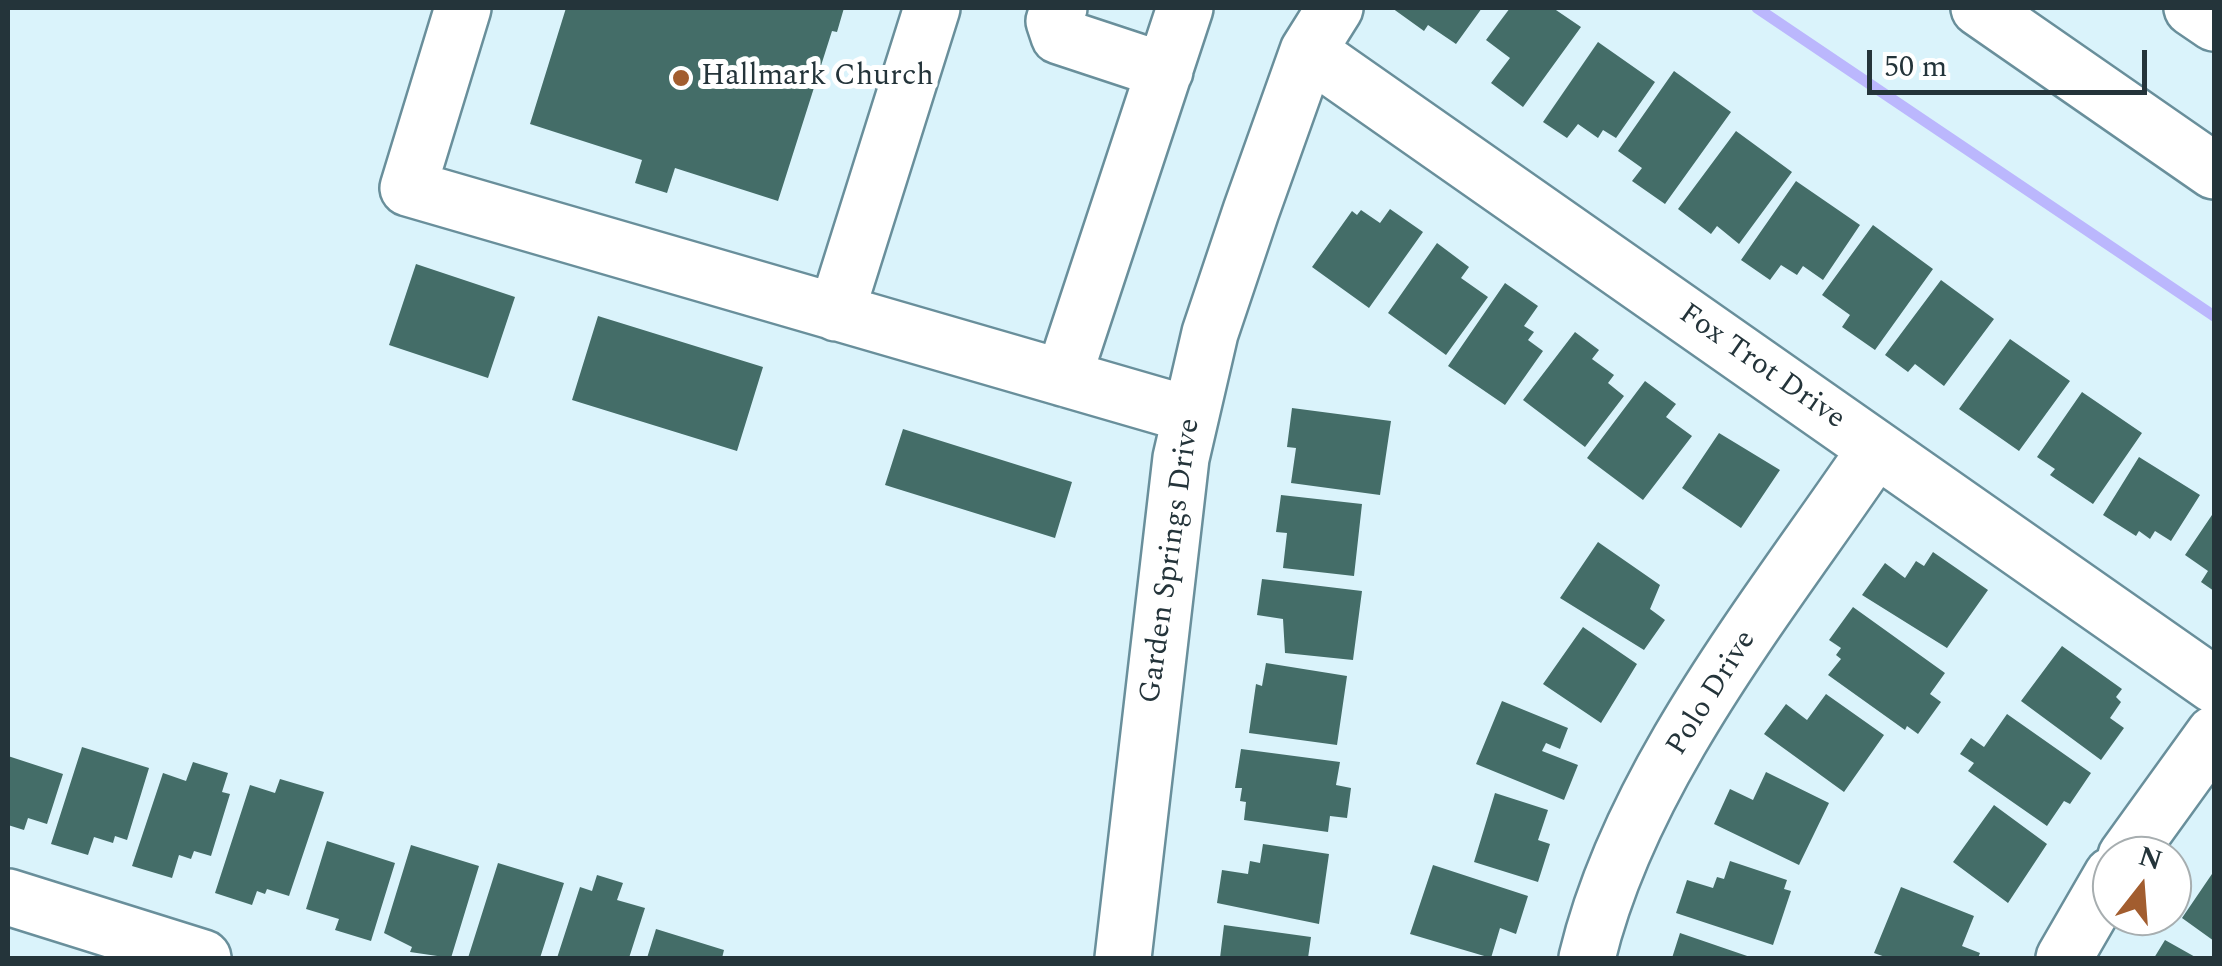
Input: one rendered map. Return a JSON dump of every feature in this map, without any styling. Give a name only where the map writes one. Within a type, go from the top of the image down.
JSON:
[{"type":"street","points":[[463,8],[408,188],[1191,415]]},
{"type":"street","points":[[836,313],[932,8]]},
{"type":"street","points":[[1059,8],[1054,21],[1058,36],[1164,71]]},
{"type":"street","points":[[1062,378],[1185,8]]},
{"type":"street","points":[[1979,8],[2214,171]]},
{"type":"street","points":[[2192,8],[2214,23]]},
{"type":"street","name":"Garden Springs Drive","points":[[1123,958],[1181,458],[1210,333],[1322,29]]},
{"type":"street","name":"Fox Trot Drive","points":[[1322,29],[1876,448],[2214,685]]},
{"type":"street","name":"Polo Drive","points":[[1587,958],[1601,901],[1683,735],[1876,448]]},
{"type":"street","points":[[2140,836],[2214,734]]},
{"type":"street","points":[[8,897],[203,958]]},
{"type":"street","points":[[2064,958],[2092,910]]},
{"type":"building","name":"Hallmark Church","points":[[566,8],[844,8],[837,32],[832,31],[778,201],[675,168],[667,193],[635,183],[642,160],[530,124]]},
{"type":"building","points":[[1392,8],[1482,8],[1456,44],[1428,25],[1424,31]]},
{"type":"building","points":[[1510,8],[1553,8],[1581,27],[1523,107],[1491,83],[1510,58],[1486,40]]},
{"type":"building","points":[[1598,42],[1655,82],[1616,138],[1603,130],[1598,138],[1578,124],[1567,138],[1543,122]]},
{"type":"building","points":[[1674,71],[1731,112],[1665,204],[1632,181],[1642,168],[1618,151]]},
{"type":"building","points":[[1736,131],[1792,172],[1739,244],[1717,226],[1711,234],[1678,209]]},
{"type":"building","points":[[1796,181],[1860,225],[1823,280],[1803,266],[1797,275],[1781,265],[1770,280],[1741,260]]},
{"type":"building","points":[[1390,209],[1423,232],[1369,308],[1312,267],[1352,211],[1357,215],[1361,210],[1380,223]]},
{"type":"building","points":[[1873,225],[1933,269],[1875,350],[1842,327],[1850,315],[1822,295]]},
{"type":"building","points":[[1437,243],[1469,267],[1461,278],[1488,297],[1446,355],[1388,313]]},
{"type":"building","points":[[416,264],[515,297],[488,378],[389,345]]},
{"type":"building","points":[[1941,280],[1994,319],[1944,386],[1915,364],[1908,372],[1885,355]]},
{"type":"building","points":[[1505,283],[1538,306],[1524,326],[1534,332],[1528,340],[1543,351],[1505,405],[1448,366]]},
{"type":"building","points":[[598,316],[763,367],[737,451],[572,400]]},
{"type":"building","points":[[1575,332],[1599,350],[1592,359],[1614,375],[1608,383],[1624,396],[1585,447],[1523,400]]},
{"type":"building","points":[[2010,339],[2070,381],[2019,451],[1959,409]]},
{"type":"building","points":[[1645,381],[1676,404],[1666,417],[1692,436],[1643,500],[1587,458]]},
{"type":"building","points":[[2082,392],[2142,433],[2093,504],[2050,475],[2055,469],[2037,457]]},
{"type":"building","points":[[1292,408],[1391,421],[1380,495],[1291,483],[1296,448],[1287,447]]},
{"type":"building","points":[[903,429],[1072,482],[1055,538],[885,485]]},
{"type":"building","points":[[1719,433],[1780,470],[1741,528],[1682,488]]},
{"type":"building","points":[[2139,457],[2200,495],[2171,541],[2155,531],[2150,539],[2139,531],[2136,536],[2103,515]]},
{"type":"building","points":[[1281,495],[1362,504],[1354,576],[1283,568],[1287,533],[1276,532]]},
{"type":"building","points":[[2214,512],[2214,591],[2201,582],[2208,571],[2185,555]]},
{"type":"building","points":[[1598,542],[1660,585],[1650,609],[1665,620],[1644,650],[1560,598]]},
{"type":"building","points":[[1933,552],[1988,590],[1947,648],[1862,595],[1885,563],[1905,578],[1916,561],[1924,566]]},
{"type":"building","points":[[1262,579],[1362,591],[1353,660],[1285,653],[1283,619],[1257,615]]},
{"type":"building","points":[[1853,607],[1945,673],[1930,694],[1941,702],[1918,734],[1907,726],[1905,730],[1828,675],[1841,659],[1836,655],[1841,648],[1829,640]]},
{"type":"building","points":[[1583,627],[1637,664],[1601,723],[1543,684]]},
{"type":"building","points":[[2062,646],[2122,689],[2116,697],[2121,702],[2110,718],[2124,728],[2101,760],[2021,701]]},
{"type":"building","points":[[1266,663],[1347,676],[1337,745],[1249,733],[1256,684],[1262,686]]},
{"type":"building","points":[[1826,694],[1884,735],[1844,792],[1764,734],[1786,704],[1807,720]]},
{"type":"building","points":[[1502,701],[1568,728],[1560,749],[1546,743],[1542,751],[1578,765],[1564,800],[1476,764]]},
{"type":"building","points":[[2007,714],[2091,773],[2070,804],[2064,801],[2047,826],[1968,771],[1974,763],[1960,754],[1971,738],[1984,747]]},
{"type":"building","points":[[82,747],[149,768],[127,840],[115,836],[113,843],[94,837],[88,855],[51,844]]},
{"type":"building","points":[[1241,749],[1340,762],[1336,785],[1351,788],[1347,818],[1330,816],[1328,832],[1244,820],[1246,802],[1240,801],[1242,788],[1235,788]]},
{"type":"building","points":[[8,756],[63,774],[47,824],[28,818],[24,830],[8,825]]},
{"type":"building","points":[[193,762],[228,773],[222,792],[230,794],[211,856],[194,851],[191,859],[179,855],[172,878],[132,866],[163,773],[186,781]]},
{"type":"building","points":[[1766,772],[1829,803],[1799,865],[1714,824],[1730,789],[1753,800]]},
{"type":"building","points":[[280,779],[324,792],[289,896],[267,889],[265,894],[257,891],[252,905],[215,893],[250,785],[275,793]]},
{"type":"building","points":[[1495,793],[1548,810],[1538,840],[1550,844],[1538,882],[1474,862]]},
{"type":"building","points":[[1994,805],[2047,844],[2008,903],[1953,862]]},
{"type":"building","points":[[327,841],[395,863],[371,941],[335,930],[339,919],[306,909]]},
{"type":"building","points":[[1263,844],[1329,854],[1319,924],[1217,903],[1222,870],[1248,874],[1250,861],[1260,863]]},
{"type":"building","points":[[411,845],[479,866],[451,958],[410,952],[412,947],[384,933]]},
{"type":"building","points":[[1730,861],[1787,880],[1784,889],[1791,891],[1773,945],[1676,913],[1687,880],[1713,888],[1717,877],[1724,879]]},
{"type":"building","points":[[498,863],[564,883],[540,958],[468,958]]},
{"type":"building","points":[[1433,865],[1528,896],[1516,934],[1500,928],[1491,958],[1410,934]]},
{"type":"building","points":[[2214,871],[2214,941],[2192,925],[2192,903]]},
{"type":"building","points":[[597,875],[623,883],[617,900],[645,908],[629,958],[557,958],[580,887],[592,891]]},
{"type":"building","points":[[1901,887],[1974,916],[1962,946],[1980,953],[1978,958],[1888,958],[1874,953]]},
{"type":"building","points":[[1224,925],[1311,937],[1308,958],[1220,958]]},
{"type":"building","points":[[656,929],[724,950],[722,958],[647,958]]},
{"type":"building","points":[[1680,933],[1753,958],[1672,958]]},
{"type":"building","points":[[2165,940],[2197,958],[2154,958]]},
{"type":"waterway","points":[[1757,8],[2214,316]]},
{"type":"place","name":"Hallmark Church","points":[[681,78]]}]
